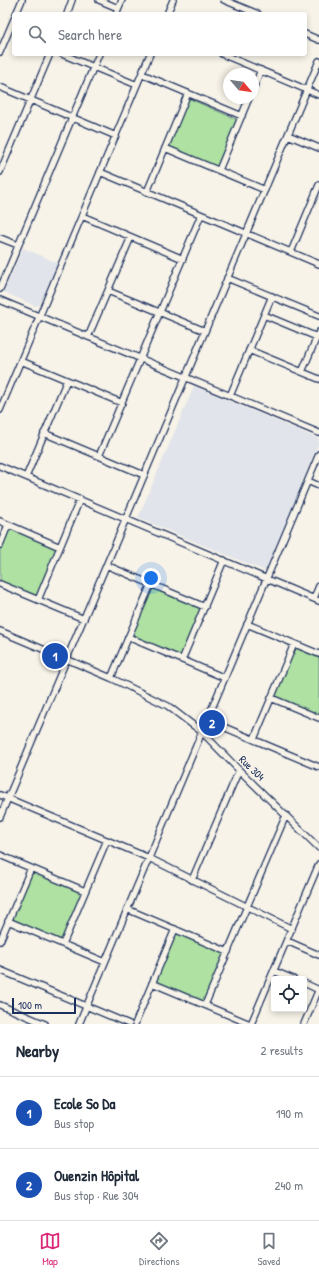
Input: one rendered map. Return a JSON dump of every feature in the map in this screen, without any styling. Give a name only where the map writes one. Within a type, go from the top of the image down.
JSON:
[{"type":"street","points":[[17,12],[22,0]]},
{"type":"street","points":[[68,12],[72,0]]},
{"type":"street","points":[[99,0],[117,11],[122,0]]},
{"type":"street","points":[[168,12],[173,0]]},
{"type":"street","points":[[224,0],[253,12]]},
{"type":"street","points":[[0,52],[12,24]]},
{"type":"street","points":[[307,35],[319,40]]},
{"type":"street","points":[[0,172],[49,56]]},
{"type":"street","points":[[67,56],[137,85]]},
{"type":"street","points":[[0,288],[98,56]]},
{"type":"street","points":[[0,410],[149,56]]},
{"type":"street","points":[[227,56],[319,95]]},
{"type":"street","points":[[0,817],[319,61]]},
{"type":"street","points":[[259,74],[261,70]]},
{"type":"street","points":[[142,74],[242,116]]},
{"type":"street","points":[[0,87],[116,136]]},
{"type":"street","points":[[147,192],[188,93]]},
{"type":"street","points":[[219,170],[247,104]]},
{"type":"street","points":[[288,135],[319,148]]},
{"type":"street","points":[[165,148],[265,190]]},
{"type":"street","points":[[100,172],[319,264]]},
{"type":"street","points":[[291,252],[319,185]]},
{"type":"street","points":[[99,456],[201,215]]},
{"type":"street","points":[[82,216],[183,259]]},
{"type":"street","points":[[88,337],[131,237]]},
{"type":"street","points":[[0,238],[18,245]]},
{"type":"street","points":[[228,278],[319,316]]},
{"type":"street","points":[[108,291],[205,331]]},
{"type":"street","points":[[230,396],[272,296]]},
{"type":"street","points":[[0,300],[319,433]]},
{"type":"street","points":[[264,315],[318,335],[302,372]]},
{"type":"street","points":[[249,350],[319,379]]},
{"type":"street","points":[[21,361],[122,403]]},
{"type":"street","points":[[26,476],[67,380]]},
{"type":"street","points":[[44,433],[144,475]]},
{"type":"street","points":[[79,1024],[319,454]]},
{"type":"street","points":[[0,466],[316,599],[319,586]]},
{"type":"street","points":[[308,481],[319,486]]},
{"type":"street","points":[[38,600],[80,499]]},
{"type":"street","points":[[0,521],[60,547]]},
{"type":"street","points":[[0,545],[8,525]]},
{"type":"street","points":[[182,660],[224,560]]},
{"type":"street","points":[[106,565],[205,607]]},
{"type":"street","points":[[0,584],[84,619]]},
{"type":"street","points":[[111,678],[151,584]]},
{"type":"street","points":[[247,624],[319,654]]},
{"type":"street","name":"Rue 304","points":[[0,631],[111,678],[168,706],[202,732],[319,848]]},
{"type":"street","points":[[128,637],[225,678]]},
{"type":"street","points":[[254,739],[294,644]]},
{"type":"street","points":[[271,698],[319,718]]},
{"type":"street","points":[[207,720],[319,767]]},
{"type":"street","points":[[192,880],[239,770]]},
{"type":"street","points":[[0,795],[149,858],[292,929]]},
{"type":"street","points":[[205,1005],[286,815]]},
{"type":"street","points":[[63,944],[107,840]]},
{"type":"street","points":[[0,855],[85,891]]},
{"type":"street","points":[[152,983],[251,1024],[319,864]]},
{"type":"street","points":[[0,941],[31,868]]},
{"type":"street","points":[[127,909],[228,952]]},
{"type":"street","points":[[8,921],[105,962]]},
{"type":"street","points":[[135,1024],[175,929]]},
{"type":"street","points":[[286,941],[319,954]]},
{"type":"street","points":[[0,970],[129,1024]]},
{"type":"street","points":[[274,971],[286,976]]},
{"type":"street","points":[[304,1024],[319,989],[307,985]]},
{"type":"street","points":[[0,1005],[45,1024]]},
{"type":"shaded area","points":[[23,248],[58,263],[39,305],[35,306],[4,292]]},
{"type":"shaded area","points":[[194,386],[319,439],[319,443],[265,571],[138,518]]},
{"type":"green space","points":[[188,98],[238,120],[217,168],[167,147]]},
{"type":"green space","points":[[8,528],[58,549],[37,598],[0,582],[0,547]]},
{"type":"green space","points":[[151,588],[201,609],[180,658],[130,636]]},
{"type":"green space","points":[[295,648],[319,658],[319,715],[274,696]]},
{"type":"green space","points":[[33,871],[83,892],[62,941],[12,919]]},
{"type":"green space","points":[[176,933],[226,954],[205,1003],[155,982]]},
{"type":"place","name":"Ecole So Da","points":[[55,656]]},
{"type":"place","name":"Ouenzin Hôpital","points":[[212,723]]}]
